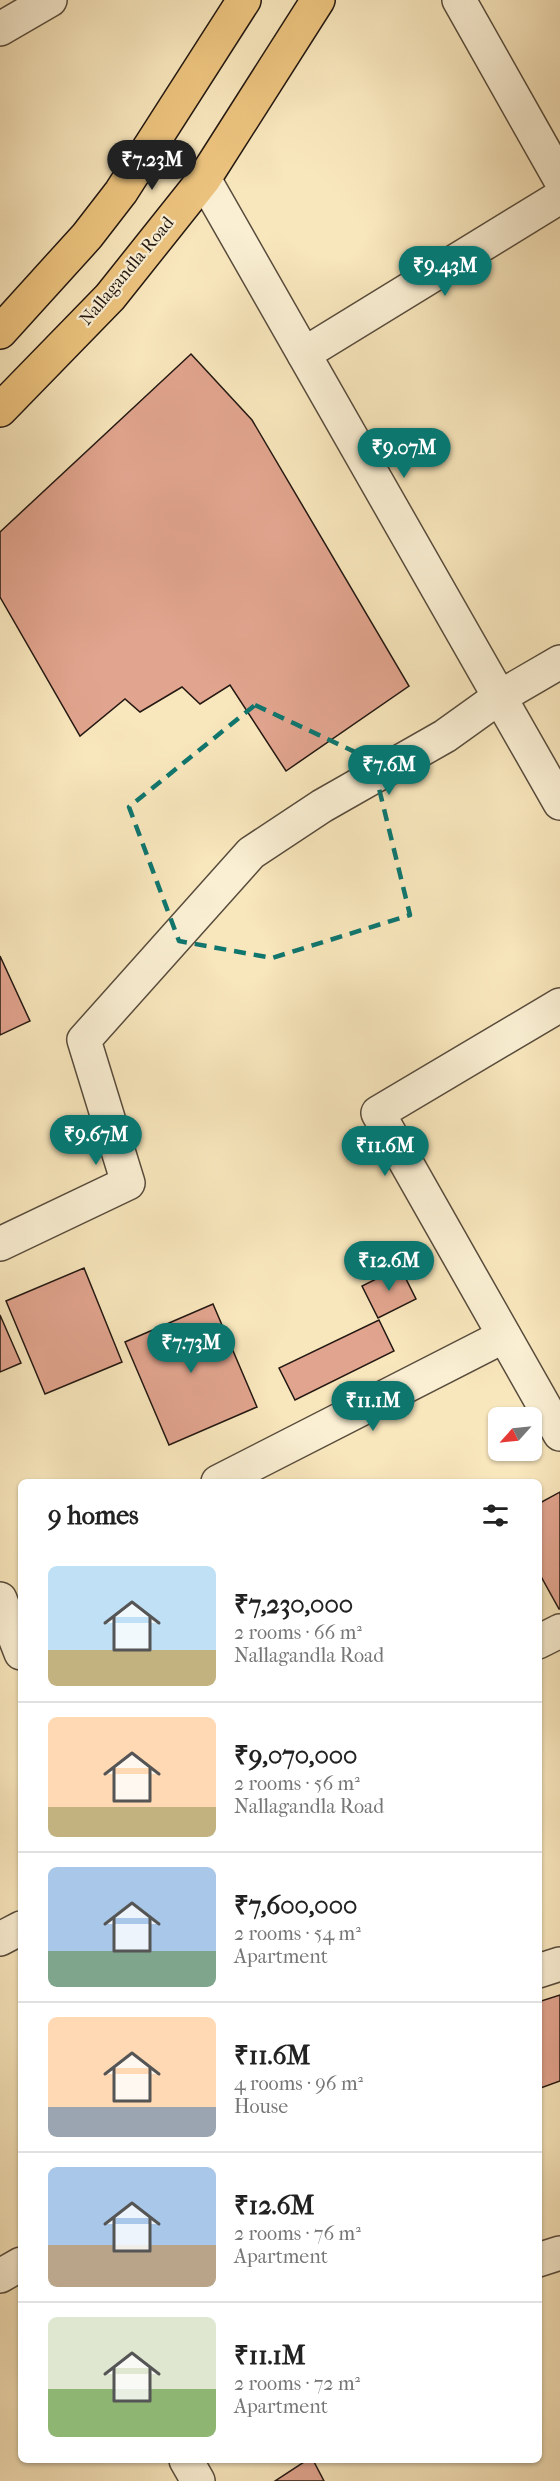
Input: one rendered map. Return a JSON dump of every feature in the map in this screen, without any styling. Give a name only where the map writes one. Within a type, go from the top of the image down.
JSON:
[{"type":"main road","points":[[0,332],[87,236],[121,192],[244,0]]},
{"type":"main road","name":"Nallagandla Road","points":[[0,410],[110,297],[204,179],[318,0]]},
{"type":"street","points":[[0,29],[50,0]]},
{"type":"street","points":[[459,0],[560,179]]},
{"type":"street","points":[[204,179],[498,698],[560,803]]},
{"type":"street","points":[[304,354],[560,197]]},
{"type":"street","points":[[0,1244],[128,1183],[84,1040],[251,853],[364,780],[445,736],[498,698],[560,662]]},
{"type":"street","points":[[560,1005],[378,1113],[560,1434]]},
{"type":"street","points":[[224,1479],[504,1336]]},
{"type":"street","points":[[0,1593],[18,1584]]},
{"type":"street","points":[[0,1599],[18,1645]]},
{"type":"street","points":[[542,1640],[560,1630]]},
{"type":"street","points":[[0,1940],[18,1930]]},
{"type":"street","points":[[542,1970],[560,1964]]},
{"type":"street","points":[[542,2259],[560,2253]]},
{"type":"street","points":[[0,2276],[18,2266]]},
{"type":"street","points":[[188,2463],[198,2481]]},
{"type":"highlighted area","points":[[255,705],[372,760],[410,915],[272,958],[179,941],[129,807]]},
{"type":"building","points":[[191,354],[252,420],[409,686],[286,771],[230,685],[200,704],[182,687],[140,712],[125,699],[80,736],[0,597],[0,532]]},
{"type":"building","points":[[0,956],[30,1021],[0,1035]]},
{"type":"building","points":[[400,1267],[416,1299],[378,1318],[362,1286]]},
{"type":"building","points":[[84,1268],[122,1362],[45,1394],[6,1301]]},
{"type":"building","points":[[213,1304],[257,1407],[169,1445],[125,1342]]},
{"type":"building","points":[[0,1315],[21,1363],[0,1372]]},
{"type":"building","points":[[379,1320],[394,1351],[295,1400],[279,1368]]},
{"type":"building","points":[[560,1492],[560,1609],[542,1578],[542,1502]]},
{"type":"building","points":[[560,1995],[560,2081],[542,2088],[542,2001]]},
{"type":"building","points":[[302,2463],[315,2463],[324,2481],[275,2481]]}]
